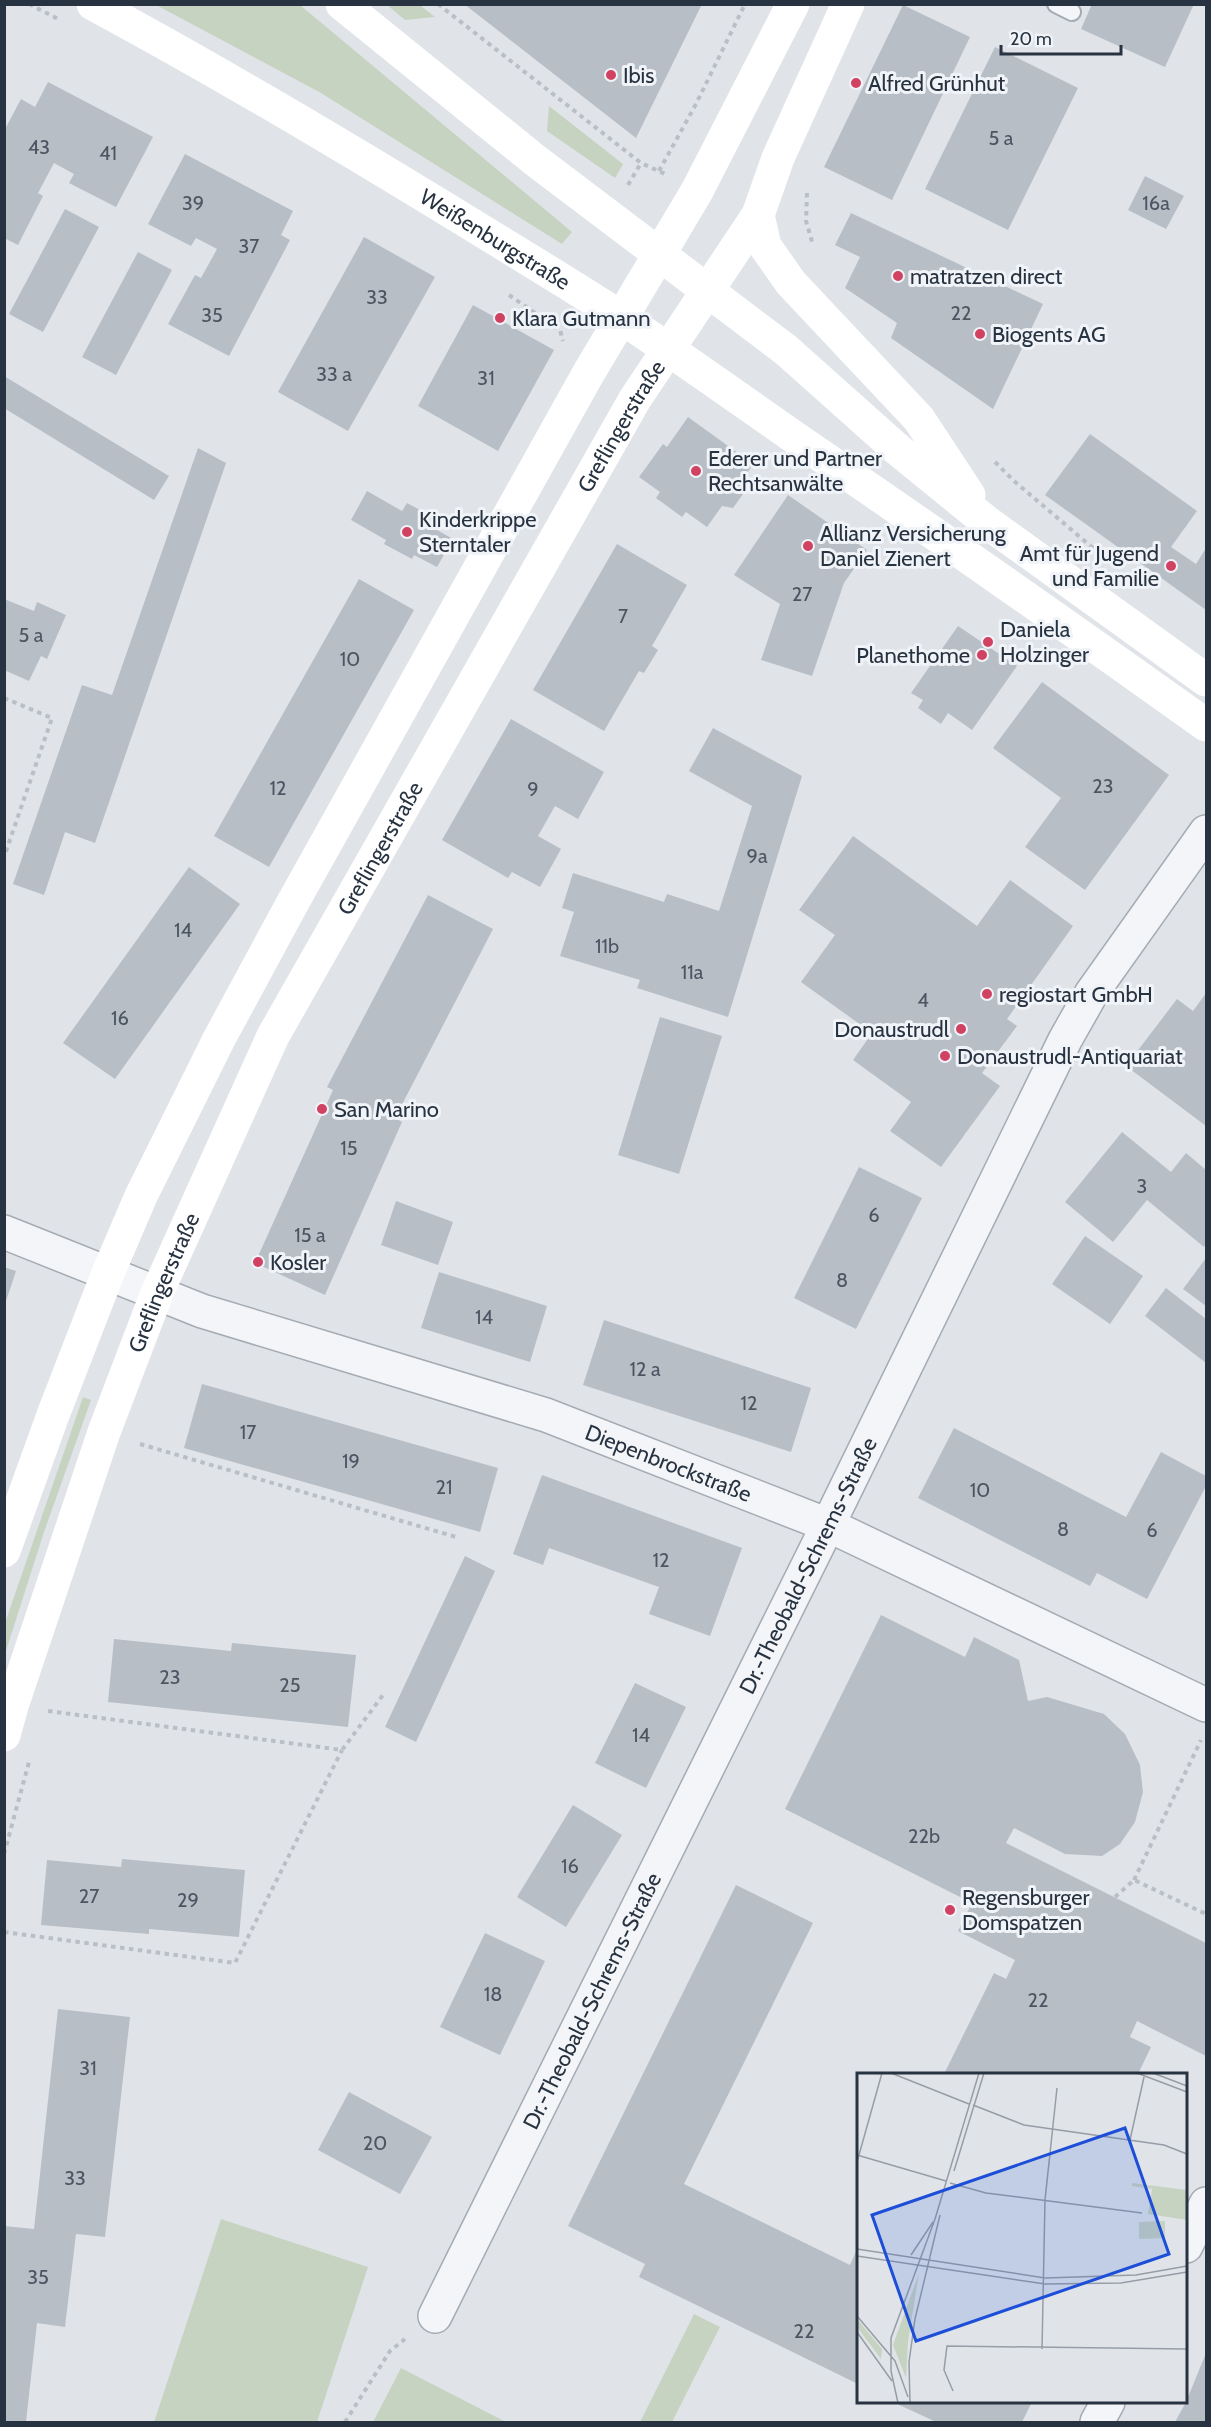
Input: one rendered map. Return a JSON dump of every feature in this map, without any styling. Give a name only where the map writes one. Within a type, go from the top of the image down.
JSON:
[{"type":"street","name":"Weißenburgstraße","points":[[93,4],[196,60],[373,164],[620,318],[970,557],[1206,725]]},
{"type":"street","points":[[342,4],[536,161],[786,350],[897,449],[988,523],[1206,680]]},
{"type":"street","points":[[4,1551],[108,1273],[141,1196],[219,1039],[453,613],[620,318],[697,191],[793,4]]},
{"type":"street","name":"Greflingerstraße","points":[[4,1735],[104,1432],[157,1293],[273,1036],[635,399],[758,215],[778,158],[848,4]]},
{"type":"street","points":[[758,215],[765,246],[791,283],[919,419],[988,523]]},
{"type":"street","name":"Dr.-Theobald-Schrems-Straße","points":[[435,2316],[828,1525],[1065,1040],[1091,994],[1206,831]]},
{"type":"street","name":"Diepenbrockstraße","points":[[4,1232],[202,1311],[546,1415],[828,1525],[1206,1705]]},
{"type":"street","points":[[1187,2242],[1206,2204]]},
{"type":"street","points":[[1097,2422],[1107,2403]]},
{"type":"lane","points":[[1056,4],[1072,12]]},
{"type":"path","points":[[438,4],[641,163],[659,171],[696,104],[745,4]]},
{"type":"path","points":[[807,186],[806,221],[814,250]]},
{"type":"path","points":[[989,455],[1014,481],[1100,555]]},
{"type":"path","points":[[4,698],[52,718],[4,856]]},
{"type":"path","points":[[133,1442],[456,1537]]},
{"type":"path","points":[[4,1932],[235,1963],[342,1750],[383,1695]]},
{"type":"path","points":[[43,1710],[342,1750]]},
{"type":"path","points":[[1115,1897],[1134,1880],[1201,1739]]},
{"type":"path","points":[[4,1854],[31,1754]]},
{"type":"path","points":[[1134,1880],[1206,1914]]},
{"type":"path","points":[[345,2422],[390,2351],[435,2316]]},
{"type":"green space","points":[[156,5],[300,5],[572,232],[562,244],[321,93]]},
{"type":"green space","points":[[387,5],[420,5],[435,17],[405,20]]},
{"type":"green space","points":[[549,106],[623,164],[615,178],[547,131]]},
{"type":"green space","points":[[83,1397],[91,1400],[44,1532],[5,1654],[5,1623]]},
{"type":"green space","points":[[221,2219],[368,2267],[317,2422],[154,2422]]},
{"type":"green space","points":[[694,2314],[720,2327],[672,2422],[640,2422]]},
{"type":"green space","points":[[401,2368],[506,2422],[373,2422]]},
{"type":"building","name":"Ibis","points":[[464,4],[702,4],[636,138]]},
{"type":"building","points":[[1092,4],[1194,4],[1165,67],[1081,29]]},
{"type":"building","points":[[903,5],[970,37],[892,200],[824,167]]},
{"type":"building","points":[[995,47],[1078,88],[1008,230],[925,189]]},
{"type":"building","points":[[48,82],[153,137],[116,207],[69,183],[74,174],[54,163],[38,193],[43,196],[18,245],[4,238],[4,131],[21,99],[35,107]]},
{"type":"building","points":[[185,154],[293,211],[281,235],[290,240],[229,356],[168,324],[195,275],[201,278],[217,249],[196,238],[191,246],[148,224]]},
{"type":"building","points":[[1145,176],[1184,196],[1166,229],[1128,210]]},
{"type":"building","points":[[65,209],[99,227],[43,332],[9,314]]},
{"type":"building","points":[[851,213],[1043,304],[993,409],[891,338],[897,323],[845,288],[860,257],[835,245]]},
{"type":"building","points":[[364,237],[435,277],[348,431],[278,392]]},
{"type":"building","points":[[138,252],[172,270],[116,375],[82,357]]},
{"type":"building","points":[[473,305],[554,350],[498,451],[418,406]]},
{"type":"building","points":[[4,376],[169,476],[154,500],[4,408]]},
{"type":"building","name":"Ederer und Partner Rechtsanwälte","points":[[688,417],[753,464],[740,484],[743,494],[733,508],[722,506],[707,527],[686,512],[682,517],[656,498],[660,492],[639,477],[663,444],[667,447]]},
{"type":"building","points":[[1090,434],[1197,511],[1171,547],[1196,564],[1206,548],[1206,610],[1045,495]]},
{"type":"building","points":[[198,448],[226,463],[95,843],[65,832],[44,895],[13,884],[82,685],[112,695]]},
{"type":"building","name":"Kinderkrippe Sterntaler","points":[[367,491],[402,511],[407,503],[435,518],[430,526],[453,539],[437,567],[414,555],[412,559],[384,544],[386,540],[351,520]]},
{"type":"building","points":[[788,495],[867,550],[844,583],[812,676],[761,660],[780,604],[734,575]]},
{"type":"building","points":[[617,544],[687,585],[652,646],[658,650],[644,673],[639,671],[604,731],[533,690]]},
{"type":"building","points":[[359,579],[414,610],[269,867],[214,836]]},
{"type":"building","points":[[4,599],[34,611],[37,602],[66,615],[47,659],[41,656],[29,681],[4,670]]},
{"type":"building","points":[[958,626],[1017,666],[972,730],[948,713],[941,724],[918,708],[923,700],[911,693]]},
{"type":"building","points":[[1042,682],[1169,775],[1085,890],[1025,847],[1061,798],[993,748]]},
{"type":"building","points":[[511,719],[604,772],[578,819],[555,806],[538,836],[561,849],[540,887],[512,872],[508,878],[442,840]]},
{"type":"building","points":[[713,728],[802,776],[728,1017],[637,988],[640,980],[560,956],[574,912],[562,908],[573,873],[664,902],[667,894],[719,911],[752,806],[689,771]]},
{"type":"building","points":[[853,836],[977,926],[1010,880],[1073,926],[1007,1019],[1017,1026],[982,1073],[1000,1086],[941,1167],[890,1131],[911,1102],[853,1060],[872,1033],[801,982],[835,935],[799,910]]},
{"type":"building","points":[[189,867],[240,904],[115,1079],[63,1043]]},
{"type":"building","points":[[428,895],[493,929],[395,1118],[402,1122],[325,1295],[255,1263],[333,1090],[327,1087]]},
{"type":"building","points":[[1206,993],[1206,1126],[1126,1066],[1177,999],[1193,1011]]},
{"type":"building","points":[[660,1017],[722,1036],[679,1174],[618,1155]]},
{"type":"building","points":[[1122,1132],[1171,1172],[1186,1153],[1206,1170],[1206,1243],[1204,1247],[1147,1200],[1113,1242],[1065,1202]]},
{"type":"building","points":[[859,1167],[922,1198],[856,1329],[794,1298]]},
{"type":"building","points":[[396,1201],[453,1222],[438,1265],[381,1245]]},
{"type":"building","points":[[1085,1236],[1143,1276],[1110,1324],[1052,1284]]},
{"type":"building","points":[[1206,1258],[1206,1306],[1183,1289]]},
{"type":"building","points":[[4,1267],[16,1271],[5,1304],[4,1304]]},
{"type":"building","points":[[439,1272],[547,1306],[530,1362],[421,1328]]},
{"type":"building","points":[[1166,1288],[1206,1319],[1206,1363],[1145,1316]]},
{"type":"building","points":[[604,1320],[811,1388],[791,1452],[583,1385]]},
{"type":"building","points":[[202,1384],[498,1468],[480,1532],[184,1448]]},
{"type":"building","points":[[954,1428],[1126,1517],[1161,1452],[1206,1476],[1206,1486],[1147,1599],[1097,1573],[1090,1586],[918,1498]]},
{"type":"building","points":[[542,1475],[742,1548],[710,1636],[649,1614],[659,1587],[549,1548],[543,1565],[513,1554]]},
{"type":"building","points":[[465,1556],[495,1571],[416,1742],[385,1727]]},
{"type":"building","points":[[881,1615],[965,1657],[974,1637],[1019,1660],[1028,1701],[1047,1697],[1104,1714],[1125,1734],[1140,1765],[1143,1792],[1135,1822],[1120,1844],[1102,1856],[1065,1854],[1014,1828],[1006,1843],[1206,1943],[1206,2056],[1137,2021],[1130,2037],[1151,2047],[1138,2073],[944,2073],[994,1973],[1006,1979],[1015,1960],[958,1931],[972,1903],[785,1809]]},
{"type":"building","points":[[114,1639],[231,1651],[232,1643],[356,1655],[348,1727],[108,1702]]},
{"type":"building","points":[[635,1683],[686,1707],[646,1788],[595,1763]]},
{"type":"building","points":[[573,1805],[622,1835],[566,1927],[517,1897]]},
{"type":"building","points":[[122,1859],[245,1870],[239,1937],[149,1929],[149,1934],[41,1925],[47,1860],[121,1867]]},
{"type":"building","points":[[736,1885],[813,1923],[684,2184],[850,2265],[857,2249],[857,2384],[639,2277],[645,2264],[568,2226]]},
{"type":"building","points":[[485,1933],[545,1961],[500,2055],[440,2027]]},
{"type":"building","points":[[58,2009],[130,2017],[105,2237],[76,2234],[65,2327],[37,2323],[26,2422],[4,2422],[4,2226],[34,2229]]},
{"type":"building","points":[[349,2092],[432,2137],[400,2194],[318,2150]]},
{"type":"building","points":[[1206,2353],[1206,2422],[1175,2422]]},
{"type":"building","points":[[895,2403],[1032,2403],[1022,2422],[936,2422]]},
{"type":"place","name":"Ibis","points":[[611,75]]},
{"type":"place","name":"Alfred Grünhut","points":[[856,83]]},
{"type":"place","name":"matratzen direct","points":[[898,276]]},
{"type":"place","name":"Klara Gutmann","points":[[500,318]]},
{"type":"place","name":"Biogents AG","points":[[980,334]]},
{"type":"place","name":"Ederer und Partner Rechtsanwälte","points":[[696,471]]},
{"type":"place","name":"Kinderkrippe Sterntaler","points":[[407,532]]},
{"type":"place","name":"Allianz Versicherung Daniel Zienert","points":[[808,546]]},
{"type":"place","name":"Amt für Jugend und Familie","points":[[1171,566]]},
{"type":"place","name":"Daniela Holzinger","points":[[988,642]]},
{"type":"place","name":"Planethome","points":[[982,655]]},
{"type":"place","name":"regiostart GmbH","points":[[987,994]]},
{"type":"place","name":"Donaustrudl","points":[[961,1029]]},
{"type":"place","name":"Donaustrudl-Antiquariat","points":[[945,1056]]},
{"type":"place","name":"San Marino","points":[[322,1109]]},
{"type":"place","name":"Kosler","points":[[258,1262]]},
{"type":"place","name":"Regensburger Domspatzen","points":[[950,1910]]}]
